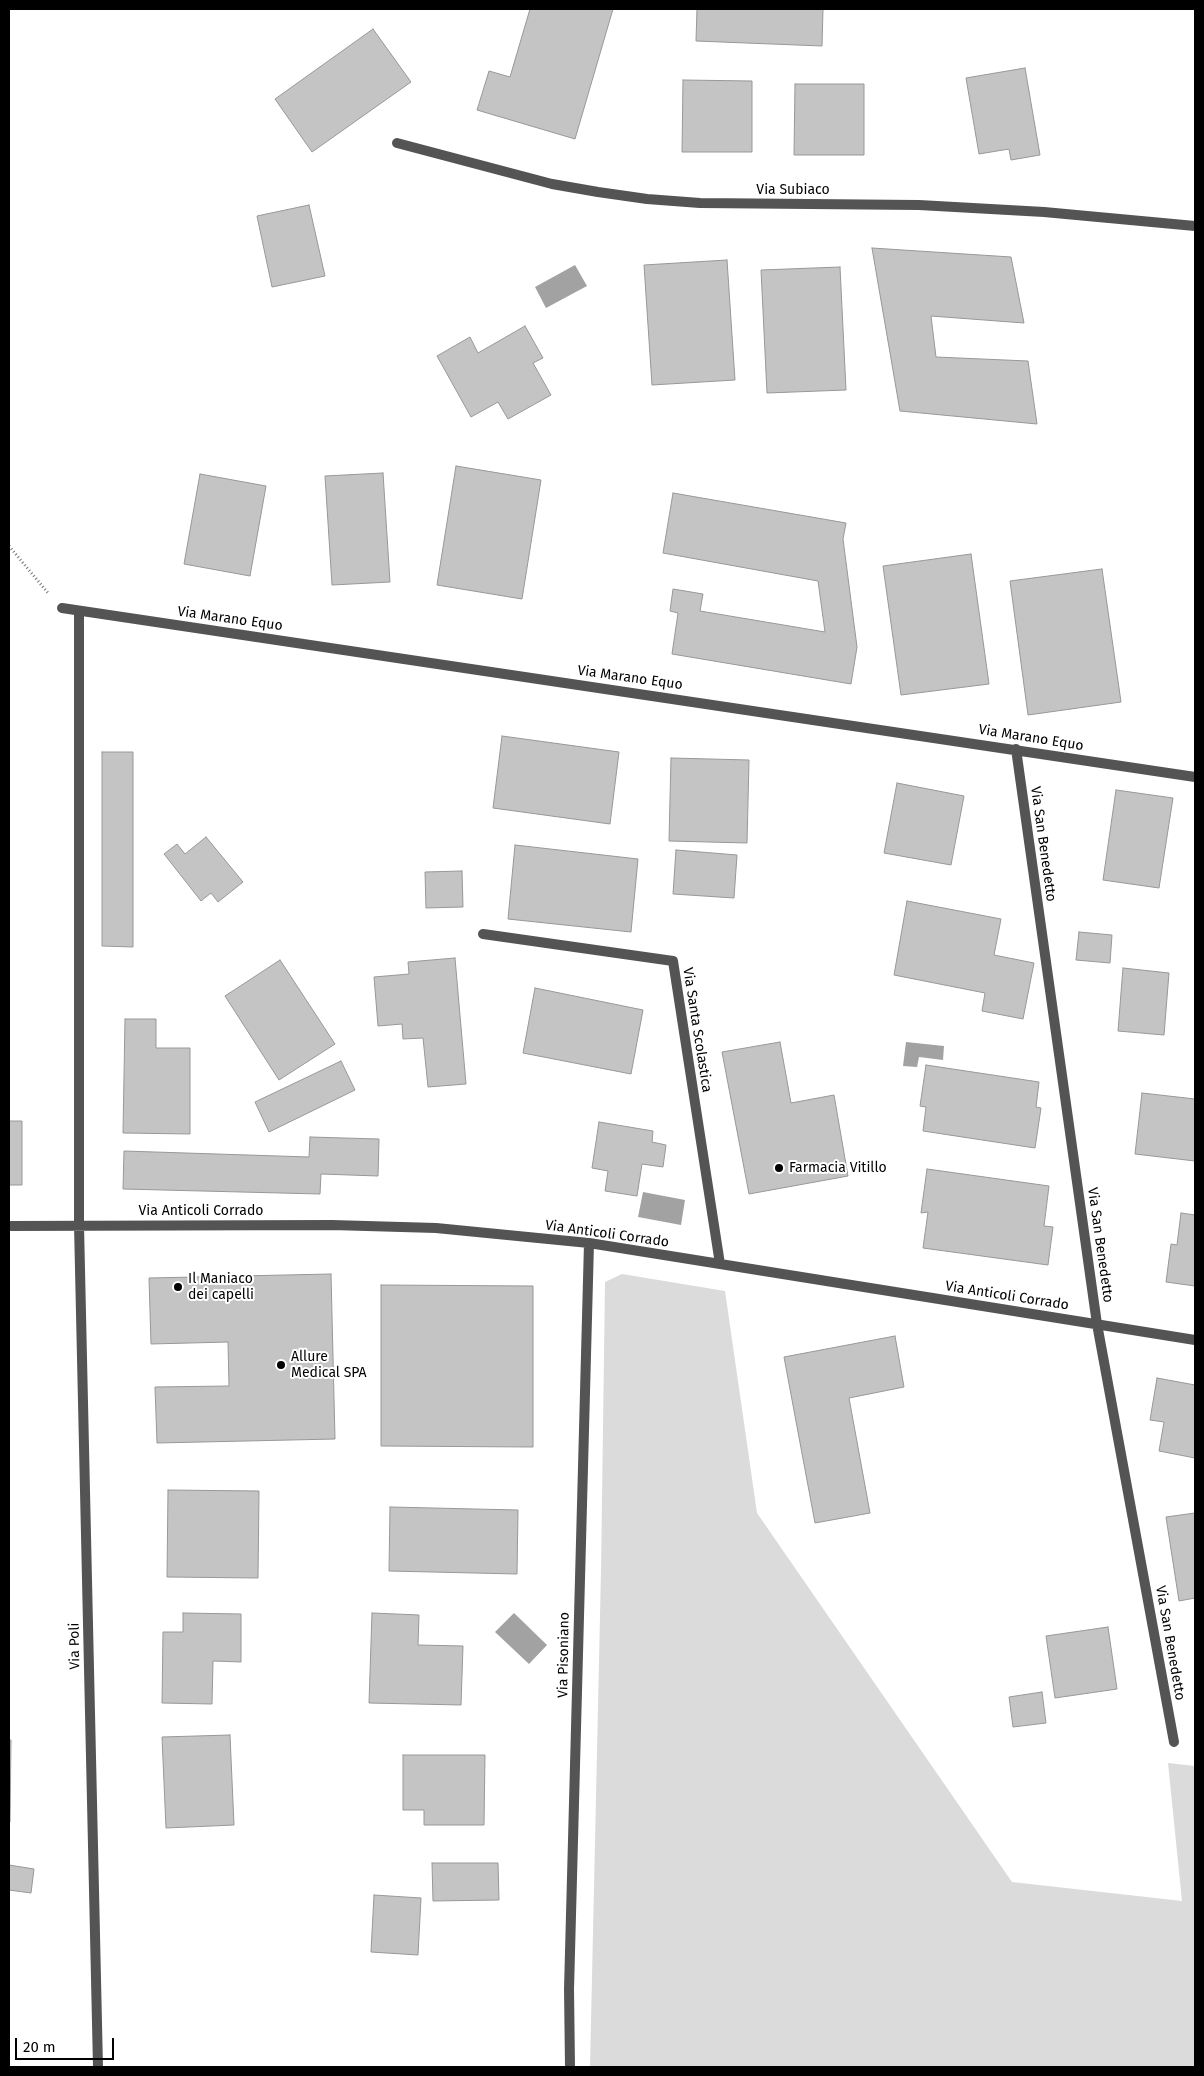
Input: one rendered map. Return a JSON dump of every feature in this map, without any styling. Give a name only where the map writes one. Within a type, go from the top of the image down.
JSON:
[{"type":"street","name":"Via Subiaco","points":[[397,143],[552,184],[647,199],[700,203],[918,205],[1044,212],[1195,226]]},
{"type":"street","name":"Via Marano Equo","points":[[62,608],[1195,777]]},
{"type":"street","name":"Via Poli","points":[[79,611],[79,1224],[98,2067]]},
{"type":"street","name":"Via San Benedetto","points":[[1016,749],[1097,1324],[1174,1742]]},
{"type":"street","name":"Via Santa Scolastica","points":[[483,934],[673,961],[720,1264]]},
{"type":"street","name":"Via Anticoli Corrado","points":[[9,1226],[79,1224],[332,1225],[417,1228],[588,1243],[1195,1340]]},
{"type":"street","name":"Via Pisoniano","points":[[570,2067],[569,1989],[588,1243]]},
{"type":"path","points":[[9,546],[62,608]]},
{"type":"shaded area","points":[[575,265],[587,286],[546,308],[535,287]]},
{"type":"shaded area","points":[[906,1042],[944,1046],[943,1060],[919,1057],[917,1067],[903,1066]]},
{"type":"shaded area","points":[[643,1192],[685,1200],[681,1225],[638,1217]]},
{"type":"shaded area","points":[[622,1274],[725,1291],[757,1513],[1012,1882],[1182,1901],[1168,1763],[1195,1766],[1195,2067],[590,2067],[601,1571],[605,1282]]},
{"type":"shaded area","points":[[514,1613],[547,1645],[529,1664],[495,1632]]},
{"type":"building","points":[[530,9],[613,9],[575,139],[477,110],[489,71],[510,77]]},
{"type":"building","points":[[697,9],[823,9],[822,46],[696,41]]},
{"type":"building","points":[[373,29],[411,82],[312,152],[275,99]]},
{"type":"building","points":[[1025,68],[1040,155],[1011,160],[1009,149],[979,154],[966,78]]},
{"type":"building","points":[[683,80],[752,81],[752,152],[682,152]]},
{"type":"building","points":[[795,84],[864,84],[864,155],[794,155]]},
{"type":"building","points":[[309,205],[325,276],[272,287],[257,216]]},
{"type":"building","points":[[872,248],[1011,257],[1024,323],[931,316],[936,357],[1028,361],[1037,424],[900,411]]},
{"type":"building","points":[[727,260],[735,380],[652,385],[644,265]]},
{"type":"building","points":[[840,267],[846,390],[767,393],[761,270]]},
{"type":"building","points":[[525,326],[543,358],[533,363],[551,395],[508,419],[498,402],[471,417],[437,356],[470,337],[478,353]]},
{"type":"building","points":[[456,466],[541,480],[522,599],[437,585]]},
{"type":"building","points":[[383,473],[390,582],[332,585],[325,476]]},
{"type":"building","points":[[200,474],[266,486],[250,576],[184,564]]},
{"type":"building","points":[[673,493],[846,523],[843,539],[857,647],[851,684],[672,654],[678,613],[670,611],[673,589],[703,594],[700,611],[825,632],[818,581],[663,553]]},
{"type":"building","points":[[971,554],[989,684],[901,695],[883,566]]},
{"type":"building","points":[[1102,569],[1121,702],[1028,715],[1010,581]]},
{"type":"building","points":[[502,736],[619,752],[610,824],[493,808]]},
{"type":"building","points":[[102,752],[133,752],[133,947],[102,946]]},
{"type":"building","points":[[671,758],[749,760],[747,843],[669,841]]},
{"type":"building","points":[[897,783],[964,796],[951,865],[884,853]]},
{"type":"building","points":[[1116,790],[1173,798],[1159,888],[1103,880]]},
{"type":"building","points":[[206,837],[243,882],[218,902],[211,893],[201,901],[164,854],[177,844],[185,854]]},
{"type":"building","points":[[515,845],[638,859],[631,932],[508,919]]},
{"type":"building","points":[[676,850],[737,855],[734,898],[673,894]]},
{"type":"building","points":[[462,871],[463,907],[426,908],[425,872]]},
{"type":"building","points":[[907,901],[1001,919],[994,955],[1034,963],[1023,1019],[982,1011],[985,993],[894,975]]},
{"type":"building","points":[[1079,932],[1112,935],[1110,963],[1076,960]]},
{"type":"building","points":[[455,958],[466,1084],[428,1087],[423,1038],[403,1039],[402,1024],[378,1026],[374,977],[409,974],[408,962]]},
{"type":"building","points":[[280,960],[335,1044],[279,1080],[225,996]]},
{"type":"building","points":[[1123,968],[1169,973],[1164,1035],[1118,1031]]},
{"type":"building","points":[[535,988],[643,1010],[631,1074],[523,1053]]},
{"type":"building","points":[[125,1019],[156,1019],[156,1048],[190,1048],[190,1134],[123,1133]]},
{"type":"building","points":[[780,1042],[791,1103],[834,1095],[848,1176],[749,1194],[722,1052]]},
{"type":"building","points":[[341,1061],[355,1090],[269,1132],[255,1102]]},
{"type":"building","points":[[926,1065],[1039,1082],[1036,1107],[1041,1108],[1035,1148],[923,1131],[926,1107],[920,1106]]},
{"type":"building","points":[[1142,1093],[1195,1099],[1195,1161],[1135,1154]]},
{"type":"building","points":[[9,1121],[22,1121],[22,1185],[9,1185]]},
{"type":"building","points":[[599,1122],[653,1131],[652,1142],[666,1145],[663,1167],[642,1164],[637,1196],[605,1191],[608,1171],[592,1168]]},
{"type":"building","points":[[310,1137],[379,1139],[378,1176],[321,1174],[320,1194],[123,1189],[124,1151],[309,1157]]},
{"type":"building","points":[[927,1169],[1049,1186],[1044,1226],[1053,1227],[1048,1265],[923,1248],[928,1212],[921,1213]]},
{"type":"building","points":[[1181,1213],[1195,1215],[1195,1286],[1166,1282],[1171,1244],[1177,1245]]},
{"type":"building","name":"Allure Medical SPA","points":[[331,1274],[335,1439],[157,1443],[155,1387],[229,1386],[228,1342],[151,1344],[149,1278]]},
{"type":"building","points":[[381,1285],[533,1286],[533,1447],[381,1446]]},
{"type":"building","points":[[895,1336],[904,1387],[849,1398],[870,1513],[815,1523],[784,1357]]},
{"type":"building","points":[[1157,1378],[1195,1385],[1195,1458],[1159,1451],[1164,1422],[1150,1420]]},
{"type":"building","points":[[168,1490],[259,1491],[258,1578],[167,1577]]},
{"type":"building","points":[[390,1507],[518,1510],[517,1574],[389,1571]]},
{"type":"building","points":[[1195,1513],[1195,1598],[1179,1601],[1166,1517]]},
{"type":"building","points":[[183,1613],[241,1614],[241,1662],[213,1661],[212,1704],[162,1703],[163,1632],[183,1632]]},
{"type":"building","points":[[372,1613],[419,1615],[418,1645],[463,1646],[461,1705],[369,1703]]},
{"type":"building","points":[[1108,1627],[1117,1689],[1055,1698],[1046,1636]]},
{"type":"building","points":[[1042,1692],[1046,1723],[1013,1727],[1009,1697]]},
{"type":"building","points":[[230,1735],[234,1825],[166,1828],[162,1737]]},
{"type":"building","points":[[9,1740],[11,1740],[10,1822],[9,1822]]},
{"type":"building","points":[[403,1755],[485,1755],[484,1825],[424,1825],[424,1810],[403,1810]]},
{"type":"building","points":[[432,1863],[498,1863],[499,1900],[433,1901]]},
{"type":"building","points":[[9,1865],[34,1869],[31,1893],[9,1890]]},
{"type":"building","points":[[374,1895],[421,1898],[418,1955],[371,1952]]},
{"type":"place","name":"Farmacia Vitillo","points":[[779,1168]]},
{"type":"place","name":"Il Maniaco dei capelli","points":[[178,1287]]},
{"type":"place","name":"Allure Medical SPA","points":[[281,1365]]}]
